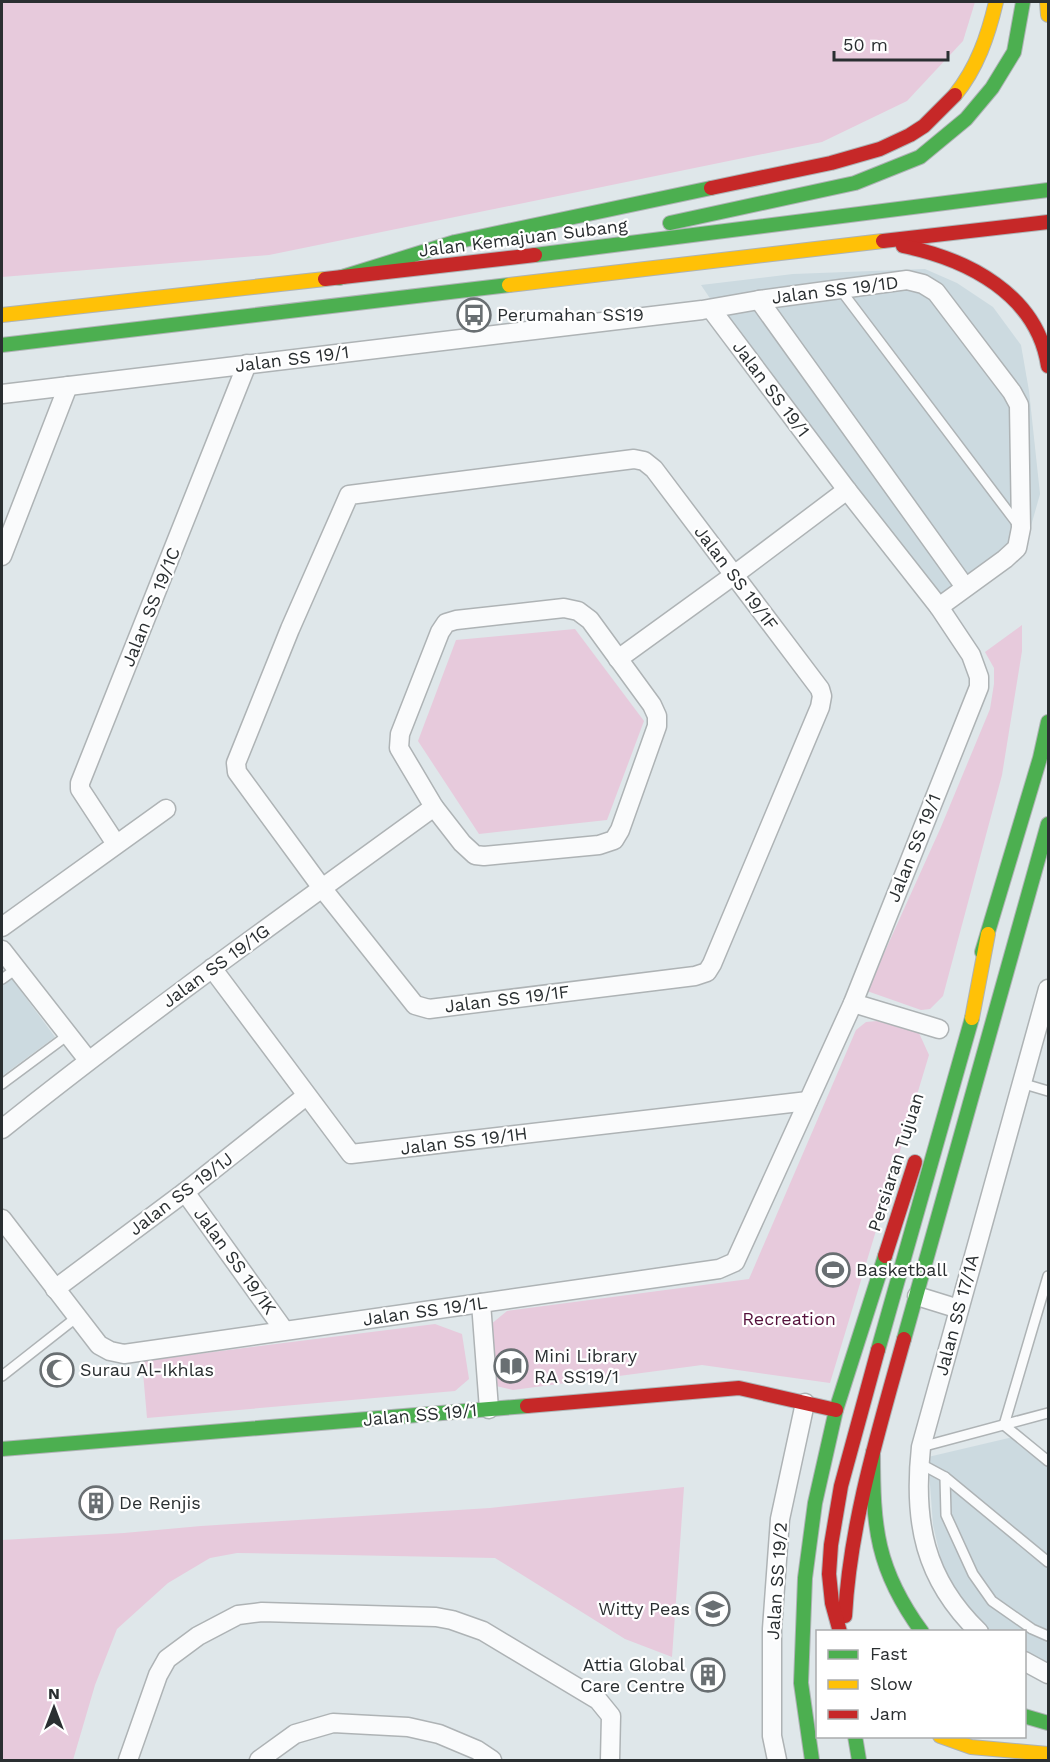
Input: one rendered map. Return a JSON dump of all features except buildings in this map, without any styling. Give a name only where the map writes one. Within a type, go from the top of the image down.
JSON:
[{"type":"main road","points":[[339,279],[455,242],[831,163],[889,146],[929,122],[959,88],[983,49],[996,2]]},
{"type":"main road","points":[[497,260],[855,183],[920,157],[966,119],[992,88],[1014,52],[1023,2]]},
{"type":"main road","points":[[1047,2],[1048,15]]},
{"type":"main road","name":"Jalan Kemajuan Subang","points":[[2,315],[339,279],[1048,190]]},
{"type":"main road","points":[[2,345],[1048,222]]},
{"type":"main road","points":[[876,243],[935,253],[977,270],[1011,294],[1034,326],[1042,342],[1048,366]]},
{"type":"main road","name":"Persiaran Tujuan","points":[[930,1115],[988,934],[1040,758],[1048,722]]},
{"type":"main road","points":[[842,1630],[847,1579],[873,1452],[1048,824]]},
{"type":"main road","points":[[841,1630],[837,1623],[829,1575],[830,1544],[836,1509],[884,1327],[977,1002],[988,934]]},
{"type":"main road","name":"Persiaran Tujuan","points":[[812,1761],[801,1683],[805,1578],[815,1503],[836,1410],[919,1149]]},
{"type":"main road","name":"Jalan SS 19/1","points":[[2,1449],[723,1388],[739,1388],[836,1410]]},
{"type":"main road","points":[[873,1452],[873,1495],[881,1555],[890,1580],[921,1630]]},
{"type":"main road","points":[[1026,1717],[1048,1723]]},
{"type":"main road","points":[[855,1738],[859,1761]]},
{"type":"main road","points":[[943,1738],[971,1747],[1048,1754]]},
{"type":"street","name":"Jalan SS 19/1D","points":[[711,309],[759,300],[907,280],[922,284],[936,292],[1012,392],[1019,405],[1020,419],[1021,528],[1017,548],[939,607]]},
{"type":"street","points":[[759,300],[965,588]]},
{"type":"street","name":"Jalan SS 19/1","points":[[2,394],[711,309],[939,607],[972,655],[979,677],[979,687],[853,1003],[808,1101]]},
{"type":"street","name":"Jalan SS 19/1C","points":[[116,844],[80,789],[80,783],[248,364]]},
{"type":"street","points":[[2,556],[68,386]]},
{"type":"street","name":"Jalan SS 19/1F","points":[[634,459],[644,461],[654,469],[820,689],[822,696],[820,707],[707,972],[695,976],[429,1009],[415,1005],[322,888],[237,772],[236,763],[290,629],[349,495],[634,459]]},
{"type":"street","points":[[618,659],[847,489]]},
{"type":"street","points":[[564,608],[578,611],[590,620],[652,705],[657,716],[657,726],[620,830],[614,840],[599,846],[475,855],[462,843],[434,807],[399,748],[400,734],[446,623],[564,608]]},
{"type":"street","name":"Jalan SS 19/1G","points":[[2,1129],[88,1060],[434,807]]},
{"type":"street","points":[[2,927],[166,809]]},
{"type":"street","points":[[2,950],[9,974],[68,1035],[88,1060]]},
{"type":"street","name":"Jalan SS 19/1H","points":[[212,968],[351,1154],[808,1101]]},
{"type":"street","name":"Jalan SS 17/1A","points":[[977,1630],[946,1594],[932,1565],[923,1534],[919,1500],[920,1455],[1048,989]]},
{"type":"street","points":[[853,1003],[939,1029]]},
{"type":"street","name":"Jalan SS 19/1J","points":[[54,1289],[185,1192],[306,1096]]},
{"type":"street","name":"Jalan SS 19/1L","points":[[2,1219],[99,1345],[110,1351],[124,1354],[719,1269],[735,1262],[808,1101]]},
{"type":"street","name":"Jalan SS 19/1K","points":[[185,1192],[284,1330]]},
{"type":"street","points":[[917,1296],[959,1309]]},
{"type":"street","points":[[481,1303],[489,1409]]},
{"type":"street","name":"Jalan SS 19/2","points":[[777,1761],[772,1736],[772,1629],[780,1519],[805,1403]]},
{"type":"street","points":[[128,1761],[158,1675],[167,1659],[198,1636],[238,1615],[262,1612],[436,1617],[470,1625],[598,1700],[611,1716],[610,1761]]},
{"type":"street","points":[[1026,1662],[1048,1674]]},
{"type":"street","points":[[259,1761],[295,1734],[333,1724],[408,1727],[439,1734],[477,1750],[492,1761]]},
{"type":"lane","points":[[840,289],[1021,528]]},
{"type":"lane","points":[[2,1084],[68,1035]]},
{"type":"lane","points":[[1021,1083],[1048,1090]]},
{"type":"lane","points":[[1004,1425],[1048,1276]]},
{"type":"lane","points":[[2,1376],[77,1317]]},
{"type":"lane","points":[[1048,1413],[1004,1425],[920,1455],[1048,1562]]},
{"type":"lane","points":[[1004,1425],[1048,1461]]},
{"type":"lane","points":[[945,1477],[946,1515],[972,1574],[992,1601],[1032,1629],[1048,1636]]},
{"type":"shaded area","points":[[925,269],[957,283],[993,307],[1021,345],[1029,391],[1040,494],[1022,558],[939,618],[838,489],[701,285],[793,274]]},
{"type":"shaded area","points":[[9,975],[55,1037],[2,1076],[2,980]]},
{"type":"shaded area","points":[[1013,1437],[1048,1467],[1048,1667],[1026,1656],[1026,1630],[984,1630],[949,1594],[933,1525],[928,1457]]},
{"type":"green space","points":[[2,2],[975,2],[963,41],[907,101],[822,142],[269,255],[2,277]]},
{"type":"green space","points":[[1022,625],[1022,651],[1002,775],[943,996],[930,1009],[921,1010],[867,991],[941,827],[990,709],[994,668],[985,652]]},
{"type":"green space","points":[[575,629],[644,721],[607,820],[479,834],[418,741],[456,640]]},
{"type":"green space","name":"Recreation","points":[[877,1021],[919,1033],[929,1055],[830,1383],[702,1365],[513,1390],[496,1386],[490,1325],[507,1311],[749,1279],[856,1030],[866,1022]]},
{"type":"green space","points":[[435,1324],[462,1334],[469,1379],[455,1391],[147,1418],[142,1361]]},
{"type":"green space","points":[[684,1487],[672,1657],[625,1639],[495,1558],[237,1553],[210,1558],[168,1583],[117,1629],[95,1685],[73,1760],[2,1760],[2,1540],[490,1508]]},
{"type":"traffic: fast","points":[[670,223],[855,183],[920,157],[966,119],[992,88],[1014,52],[1023,2]]},
{"type":"traffic: fast","points":[[339,278],[455,242],[711,188]]},
{"type":"traffic: fast","points":[[535,255],[1048,190]]},
{"type":"traffic: fast","points":[[2,345],[509,285]]},
{"type":"traffic: fast","points":[[982,952],[1040,758],[1048,722]]},
{"type":"traffic: fast","points":[[904,1339],[1048,824]]},
{"type":"traffic: fast","points":[[878,1350],[972,1018]]},
{"type":"traffic: fast","points":[[812,1760],[801,1683],[805,1578],[815,1503],[836,1410],[885,1256]]},
{"type":"traffic: fast","points":[[2,1449],[527,1406]]},
{"type":"traffic: fast","points":[[873,1452],[874,1503],[880,1546],[895,1588],[921,1630]]},
{"type":"traffic: fast","points":[[1026,1717],[1048,1723]]},
{"type":"traffic: fast","points":[[855,1738],[859,1760]]},
{"type":"traffic: slow","points":[[955,95],[970,74],[981,51],[996,2]]},
{"type":"traffic: slow","points":[[1047,2],[1048,15]]},
{"type":"traffic: slow","points":[[509,285],[883,241]]},
{"type":"traffic: slow","points":[[2,315],[325,279]]},
{"type":"traffic: slow","points":[[972,1018],[988,934]]},
{"type":"traffic: slow","points":[[946,1738],[971,1747],[1048,1754]]},
{"type":"traffic: jam","points":[[711,188],[831,163],[880,149],[924,126],[955,95]]},
{"type":"traffic: jam","points":[[883,241],[1048,222]]},
{"type":"traffic: jam","points":[[903,246],[951,260],[995,284],[1014,300],[1030,319],[1041,341],[1048,366]]},
{"type":"traffic: jam","points":[[325,279],[535,255]]},
{"type":"traffic: jam","points":[[885,1256],[915,1162]]},
{"type":"traffic: jam","points":[[845,1616],[859,1511],[904,1339]]},
{"type":"traffic: jam","points":[[839,1630],[832,1603],[829,1574],[831,1545],[841,1486],[878,1350]]},
{"type":"traffic: jam","points":[[527,1406],[739,1388],[836,1410]]},
{"type":"place","name":"Perumahan SS19","points":[[474,315]]},
{"type":"place","name":"Basketball","points":[[833,1270]]},
{"type":"place","name":"Mini Library RA SS19/1","points":[[511,1366]]},
{"type":"place","name":"Surau Al-Ikhlas","points":[[57,1370]]},
{"type":"place","name":"De Renjis","points":[[96,1503]]},
{"type":"place","name":"Witty Peas","points":[[713,1609]]},
{"type":"place","name":"Attia Global Care Centre","points":[[708,1675]]}]
